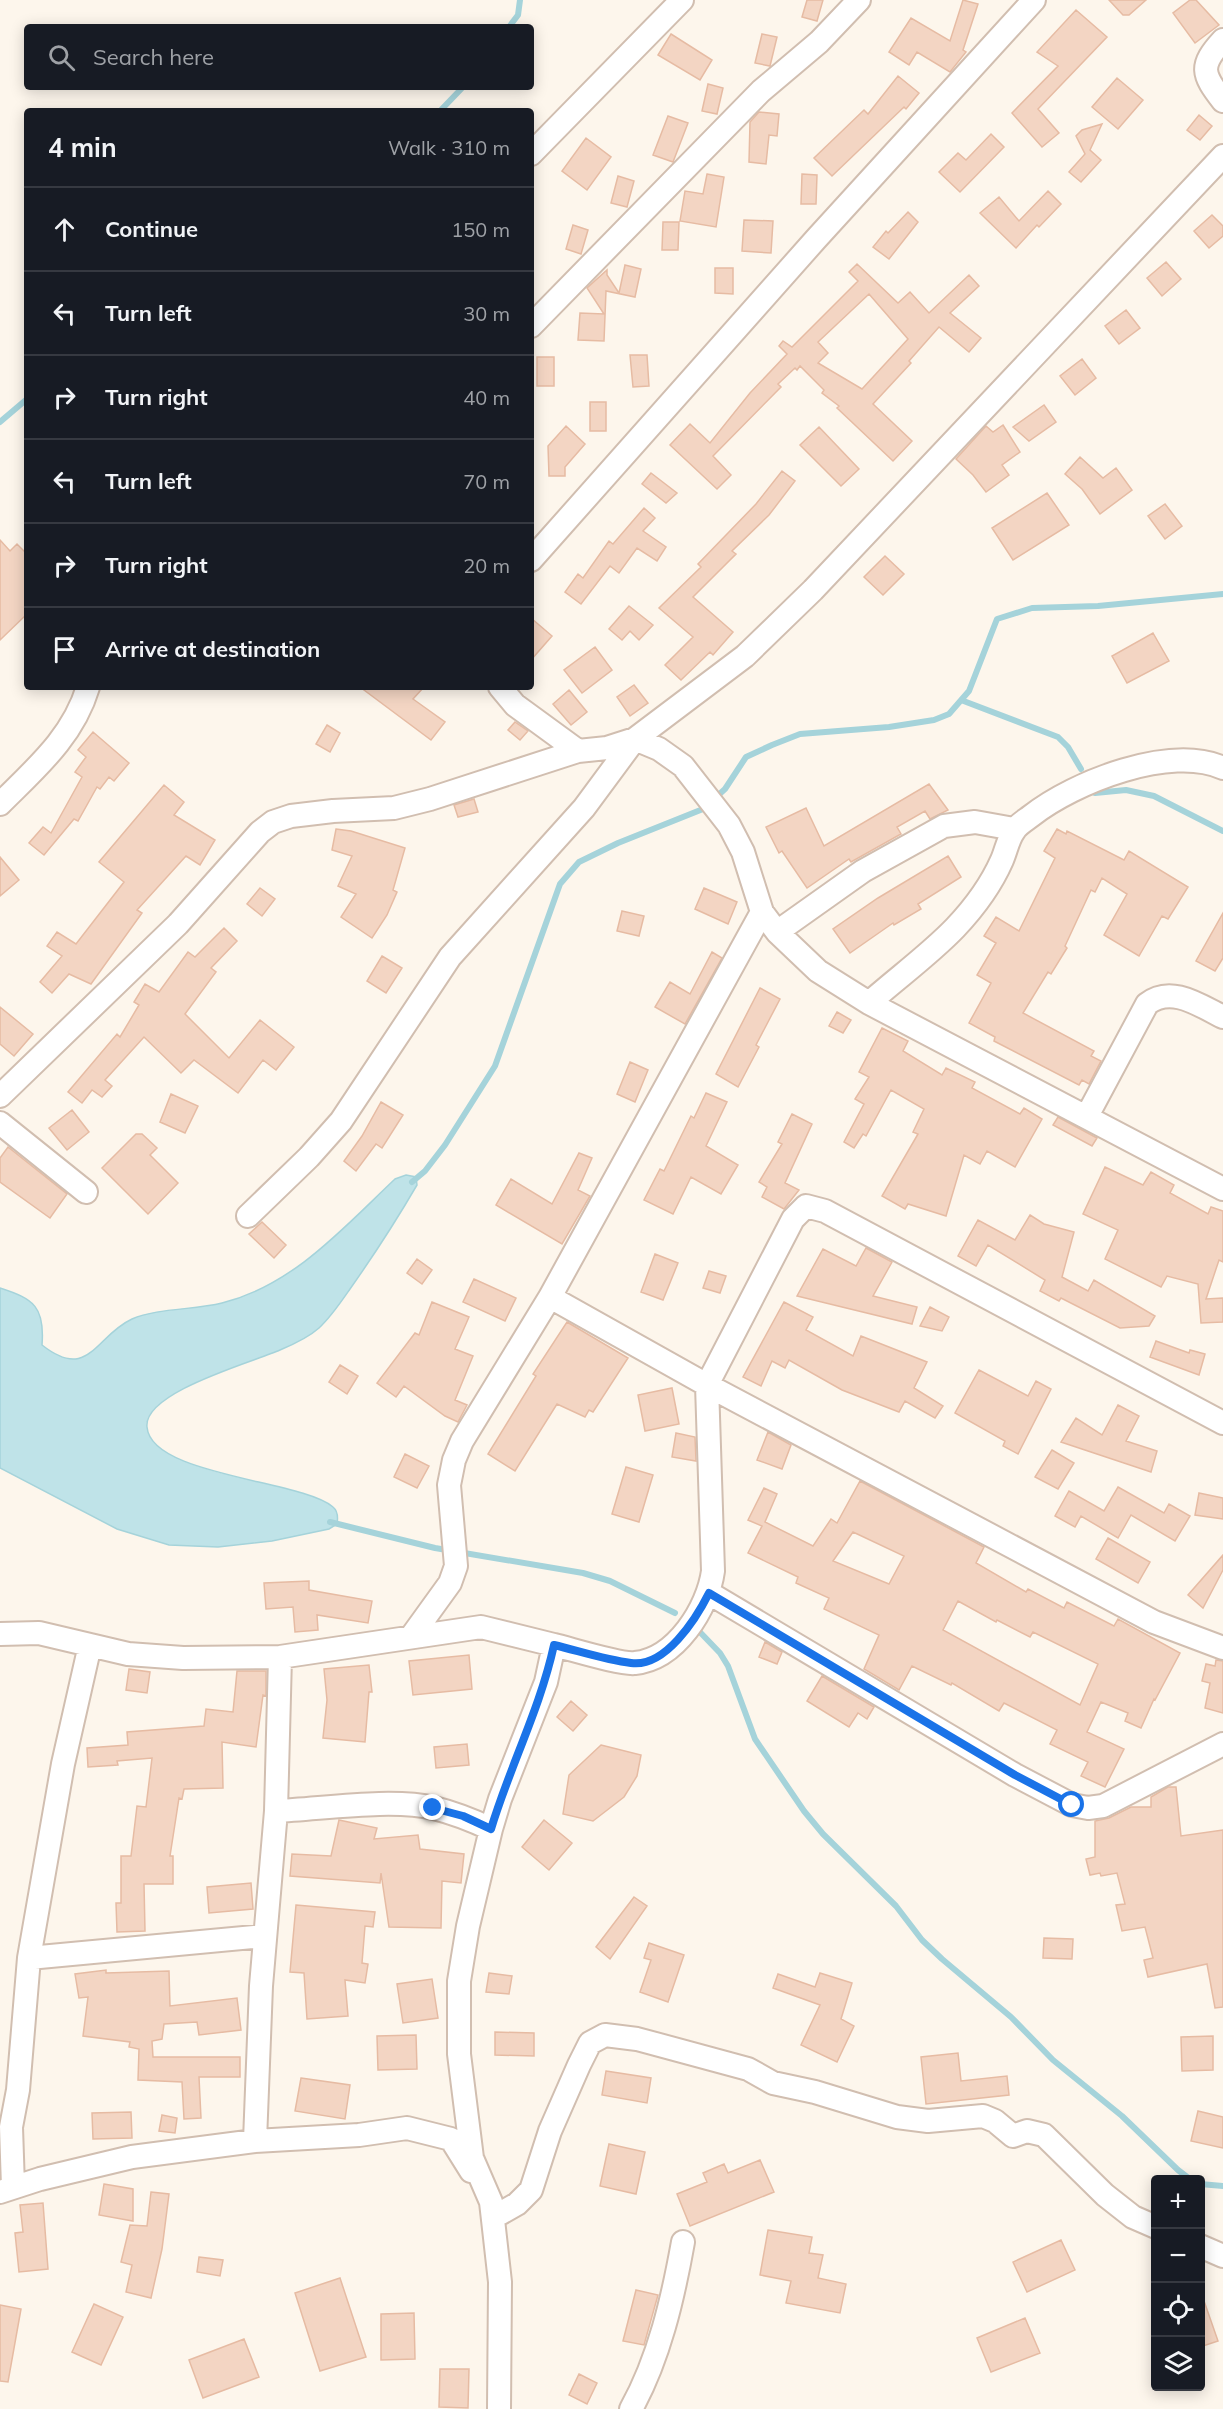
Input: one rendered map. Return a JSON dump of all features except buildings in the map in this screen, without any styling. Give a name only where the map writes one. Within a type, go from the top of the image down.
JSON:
[{"type":"street","points":[[534,151],[682,0]]},
{"type":"street","points":[[534,323],[761,91],[826,36],[859,0]]},
{"type":"street","points":[[534,557],[816,239],[1034,0]]},
{"type":"street","points":[[1223,40],[1208,56],[1205,70],[1209,82],[1223,101]]},
{"type":"street","points":[[248,1215],[309,1157],[340,1121],[450,957],[584,808],[635,739],[745,656],[813,590],[1223,156]]},
{"type":"street","points":[[0,804],[68,731],[74,723],[87,690]]},
{"type":"street","points":[[502,690],[515,705],[578,751]]},
{"type":"street","points":[[0,1096],[178,924],[260,832],[273,822],[291,816],[333,810],[394,808],[450,793],[578,751],[608,748],[635,739],[659,749],[683,766],[729,825],[743,852],[762,912],[777,932],[818,971],[869,1003],[1223,1189]]},
{"type":"street","points":[[869,1003],[954,929],[981,898],[1001,863],[1014,829],[1041,808],[1076,786],[1120,771],[1191,759],[1208,761],[1223,768]]},
{"type":"street","points":[[777,932],[862,871],[944,826],[957,822],[975,822],[1014,829]]},
{"type":"street","points":[[411,1637],[450,1583],[456,1566],[449,1485],[454,1460],[462,1441],[550,1297],[762,912]]},
{"type":"street","points":[[1087,1116],[1147,1004],[1158,996],[1174,995],[1223,1017]]},
{"type":"street","points":[[0,1123],[86,1192]]},
{"type":"street","points":[[0,1634],[39,1633],[128,1654],[183,1658],[280,1657],[481,1627],[633,1664],[655,1660],[695,1621],[709,1593],[713,1571],[707,1385],[793,1219],[806,1206],[825,1211],[1223,1423]]},
{"type":"street","points":[[550,1297],[707,1385],[1154,1622],[1223,1648]]},
{"type":"street","points":[[709,1593],[1015,1775],[1072,1805],[1088,1808],[1103,1806],[1223,1744]]},
{"type":"street","points":[[90,1645],[63,1764],[29,1958],[18,2090],[11,2127],[6,2190],[132,2157],[255,2141],[359,2135],[407,2128],[451,2139],[493,2210]]},
{"type":"street","points":[[499,2409],[500,2282],[493,2210],[472,2158],[459,2054],[459,1981],[468,1926],[491,1829],[500,1799],[546,1682],[554,1645]]},
{"type":"street","points":[[255,2141],[264,1936],[276,1811],[280,1657]]},
{"type":"street","points":[[276,1811],[403,1805],[433,1808],[463,1816],[491,1829]]},
{"type":"street","points":[[29,1958],[264,1936]]},
{"type":"street","points":[[493,2210],[517,2204],[531,2190],[550,2131],[579,2065],[590,2043],[605,2035],[637,2039],[748,2069],[773,2083],[815,2092],[897,2117],[928,2121],[983,2116],[995,2121],[1013,2136],[1027,2131],[1044,2135],[1105,2195],[1132,2217],[1151,2226]]},
{"type":"street","points":[[631,2409],[655,2352],[676,2281],[683,2242]]},
{"type":"street","points":[[1205,2248],[1223,2256]]},
{"type":"water","points":[[406,1175],[416,1177],[417,1185],[359,1276],[336,1309],[319,1328],[285,1348],[225,1370],[180,1390],[162,1402],[150,1414],[147,1427],[155,1443],[173,1456],[199,1467],[316,1498],[335,1509],[337,1524],[329,1529],[272,1541],[218,1547],[169,1545],[117,1529],[0,1468],[0,1288],[21,1296],[35,1306],[41,1322],[42,1345],[58,1355],[71,1359],[81,1358],[119,1327],[142,1315],[222,1303],[272,1283],[295,1269],[337,1235],[395,1179]]},
{"type":"waterway","points":[[511,24],[518,15],[520,0]]},
{"type":"waterway","points":[[443,108],[460,90]]},
{"type":"waterway","points":[[0,422],[24,402]]},
{"type":"waterway","points":[[412,1182],[425,1171],[445,1145],[495,1066],[560,884],[579,862],[618,843],[703,809],[725,789],[746,757],[772,745],[800,734],[889,727],[934,720],[949,714],[969,691],[997,619],[1032,608],[1098,606],[1223,594]]},
{"type":"waterway","points":[[961,700],[1058,737],[1068,747],[1081,769]]},
{"type":"waterway","points":[[1095,793],[1126,790],[1154,796],[1223,831]]},
{"type":"waterway","points":[[330,1522],[435,1548],[583,1573],[610,1581],[675,1613]]},
{"type":"waterway","points":[[697,1629],[720,1653],[728,1666],[755,1739],[804,1811],[823,1834],[896,1906],[922,1940],[942,1959],[1011,2017],[1053,2060],[1122,2116],[1184,2175]]},
{"type":"waterway","points":[[1205,2184],[1223,2186]]},
{"type":"route","points":[[433,1808],[463,1816],[491,1829],[500,1799],[546,1682],[554,1645],[633,1664],[655,1660],[695,1621],[709,1593],[1015,1775],[1072,1805]]}]
